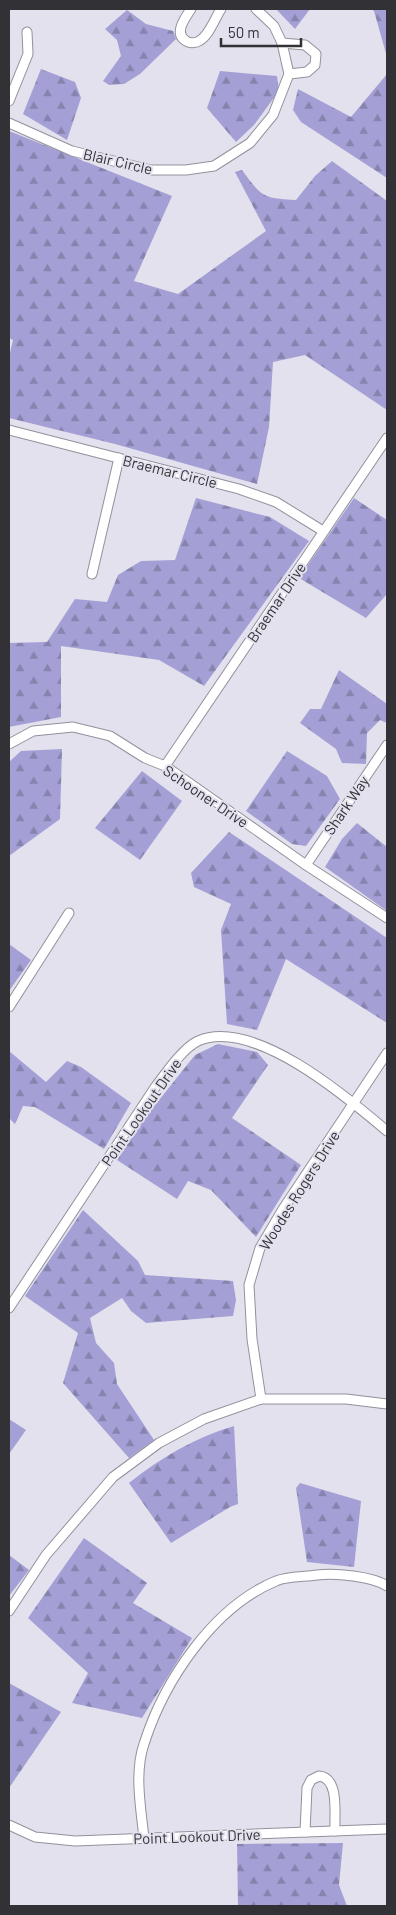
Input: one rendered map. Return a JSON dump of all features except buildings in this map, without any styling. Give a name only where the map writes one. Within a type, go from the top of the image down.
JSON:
[{"type":"street","points":[[191,9],[180,29],[181,36],[185,41],[192,43],[199,42],[204,37],[221,9]]},
{"type":"street","points":[[256,9],[274,26],[282,44],[289,74],[307,72],[315,65],[316,54],[305,45],[282,44]]},
{"type":"street","points":[[9,101],[28,54],[27,32]]},
{"type":"street","name":"Blair Circle","points":[[9,123],[72,151],[151,170],[186,170],[214,166],[250,143],[273,115],[289,74]]},
{"type":"street","name":"Braemar Circle","points":[[9,430],[239,488],[276,502],[323,531]]},
{"type":"street","name":"Braemar Drive","points":[[165,766],[387,438]]},
{"type":"street","points":[[92,574],[119,458]]},
{"type":"street","name":"Schooner Drive","points":[[9,744],[33,731],[73,727],[110,736],[145,758],[165,766],[306,865],[387,918]]},
{"type":"street","name":"Shark Way","points":[[306,865],[387,745]]},
{"type":"street","points":[[9,1007],[69,913]]},
{"type":"street","name":"Point Lookout Drive","points":[[9,1308],[156,1086],[177,1059],[197,1041],[222,1036],[246,1039],[272,1049],[354,1103],[387,1131]]},
{"type":"street","name":"Woodes Rogers Drive","points":[[261,1399],[252,1339],[249,1285],[260,1248],[387,1053]]},
{"type":"street","points":[[9,1611],[46,1555],[113,1477],[159,1443],[204,1419],[261,1399],[346,1399],[387,1404]]},
{"type":"street","points":[[144,1838],[139,1786],[143,1746],[168,1687],[214,1624],[240,1601],[277,1580],[334,1573],[387,1586]]},
{"type":"street","points":[[305,1832],[308,1788],[311,1780],[319,1776],[327,1779],[332,1786],[335,1831]]},
{"type":"street","name":"Point Lookout Drive","points":[[9,1825],[35,1837],[75,1841],[387,1829]]},
{"type":"green space","points":[[276,9],[310,9],[295,29]]},
{"type":"green space","points":[[371,9],[387,9],[387,57],[374,11]]},
{"type":"green space","points":[[127,10],[146,24],[173,31],[176,39],[140,74],[124,84],[109,85],[103,81],[121,56],[117,40],[105,29]]},
{"type":"green space","points":[[41,69],[75,82],[81,98],[67,140],[23,114]]},
{"type":"green space","points":[[220,71],[277,76],[279,91],[254,125],[236,142],[207,108]]},
{"type":"green space","points":[[387,74],[387,178],[301,122],[293,110],[298,89],[351,117]]},
{"type":"green space","points":[[9,131],[172,196],[134,281],[178,294],[266,231],[235,172],[242,170],[259,191],[269,197],[296,200],[315,176],[332,161],[387,201],[387,410],[305,355],[273,362],[269,427],[257,484],[115,444],[9,418],[9,357],[13,340],[9,338]]},
{"type":"green space","points":[[196,498],[270,517],[309,541],[204,686],[159,660],[61,646],[61,717],[9,727],[9,643],[47,642],[75,599],[107,602],[118,575],[141,561],[175,560]]},
{"type":"green space","points":[[354,498],[387,520],[387,594],[366,618],[299,578]]},
{"type":"green space","points":[[339,670],[387,704],[387,723],[380,720],[367,733],[366,764],[342,763],[336,749],[300,723],[310,709],[321,709]]},
{"type":"green space","points":[[62,749],[60,819],[9,856],[9,762],[21,751]]},
{"type":"green space","points":[[287,751],[327,776],[340,799],[306,846],[292,844],[246,811]]},
{"type":"green space","points":[[142,771],[182,801],[140,860],[95,828]]},
{"type":"green space","points":[[357,823],[387,847],[387,911],[325,867],[342,839]]},
{"type":"green space","points":[[229,832],[387,938],[387,1023],[286,959],[257,1030],[227,1024],[221,930],[231,904],[194,887],[191,873]]},
{"type":"green space","points":[[9,944],[31,960],[9,991]]},
{"type":"green space","points":[[218,1044],[257,1052],[268,1065],[232,1118],[301,1165],[256,1237],[211,1190],[188,1181],[177,1199],[117,1160],[144,1119],[195,1055]]},
{"type":"green space","points":[[9,1051],[46,1082],[67,1061],[81,1067],[131,1103],[104,1149],[35,1107],[23,1106],[15,1124],[9,1118]]},
{"type":"green space","points":[[83,1210],[138,1261],[145,1275],[233,1281],[236,1300],[233,1316],[146,1323],[131,1311],[122,1298],[90,1318],[96,1343],[114,1363],[117,1384],[154,1440],[129,1458],[63,1383],[78,1333],[25,1296]]},
{"type":"green space","points":[[9,1419],[26,1430],[9,1454]]},
{"type":"green space","points":[[234,1426],[238,1504],[171,1543],[129,1483],[179,1449],[205,1436]]},
{"type":"green space","points":[[300,1483],[361,1501],[354,1567],[307,1562],[296,1488]]},
{"type":"green space","points":[[84,1538],[147,1583],[133,1603],[192,1638],[142,1718],[72,1703],[88,1673],[28,1618]]},
{"type":"green space","points":[[9,1555],[29,1570],[9,1596]]},
{"type":"green space","points":[[9,1683],[61,1712],[9,1788]]},
{"type":"green space","points":[[343,1843],[339,1885],[347,1906],[238,1906],[237,1844]]}]
